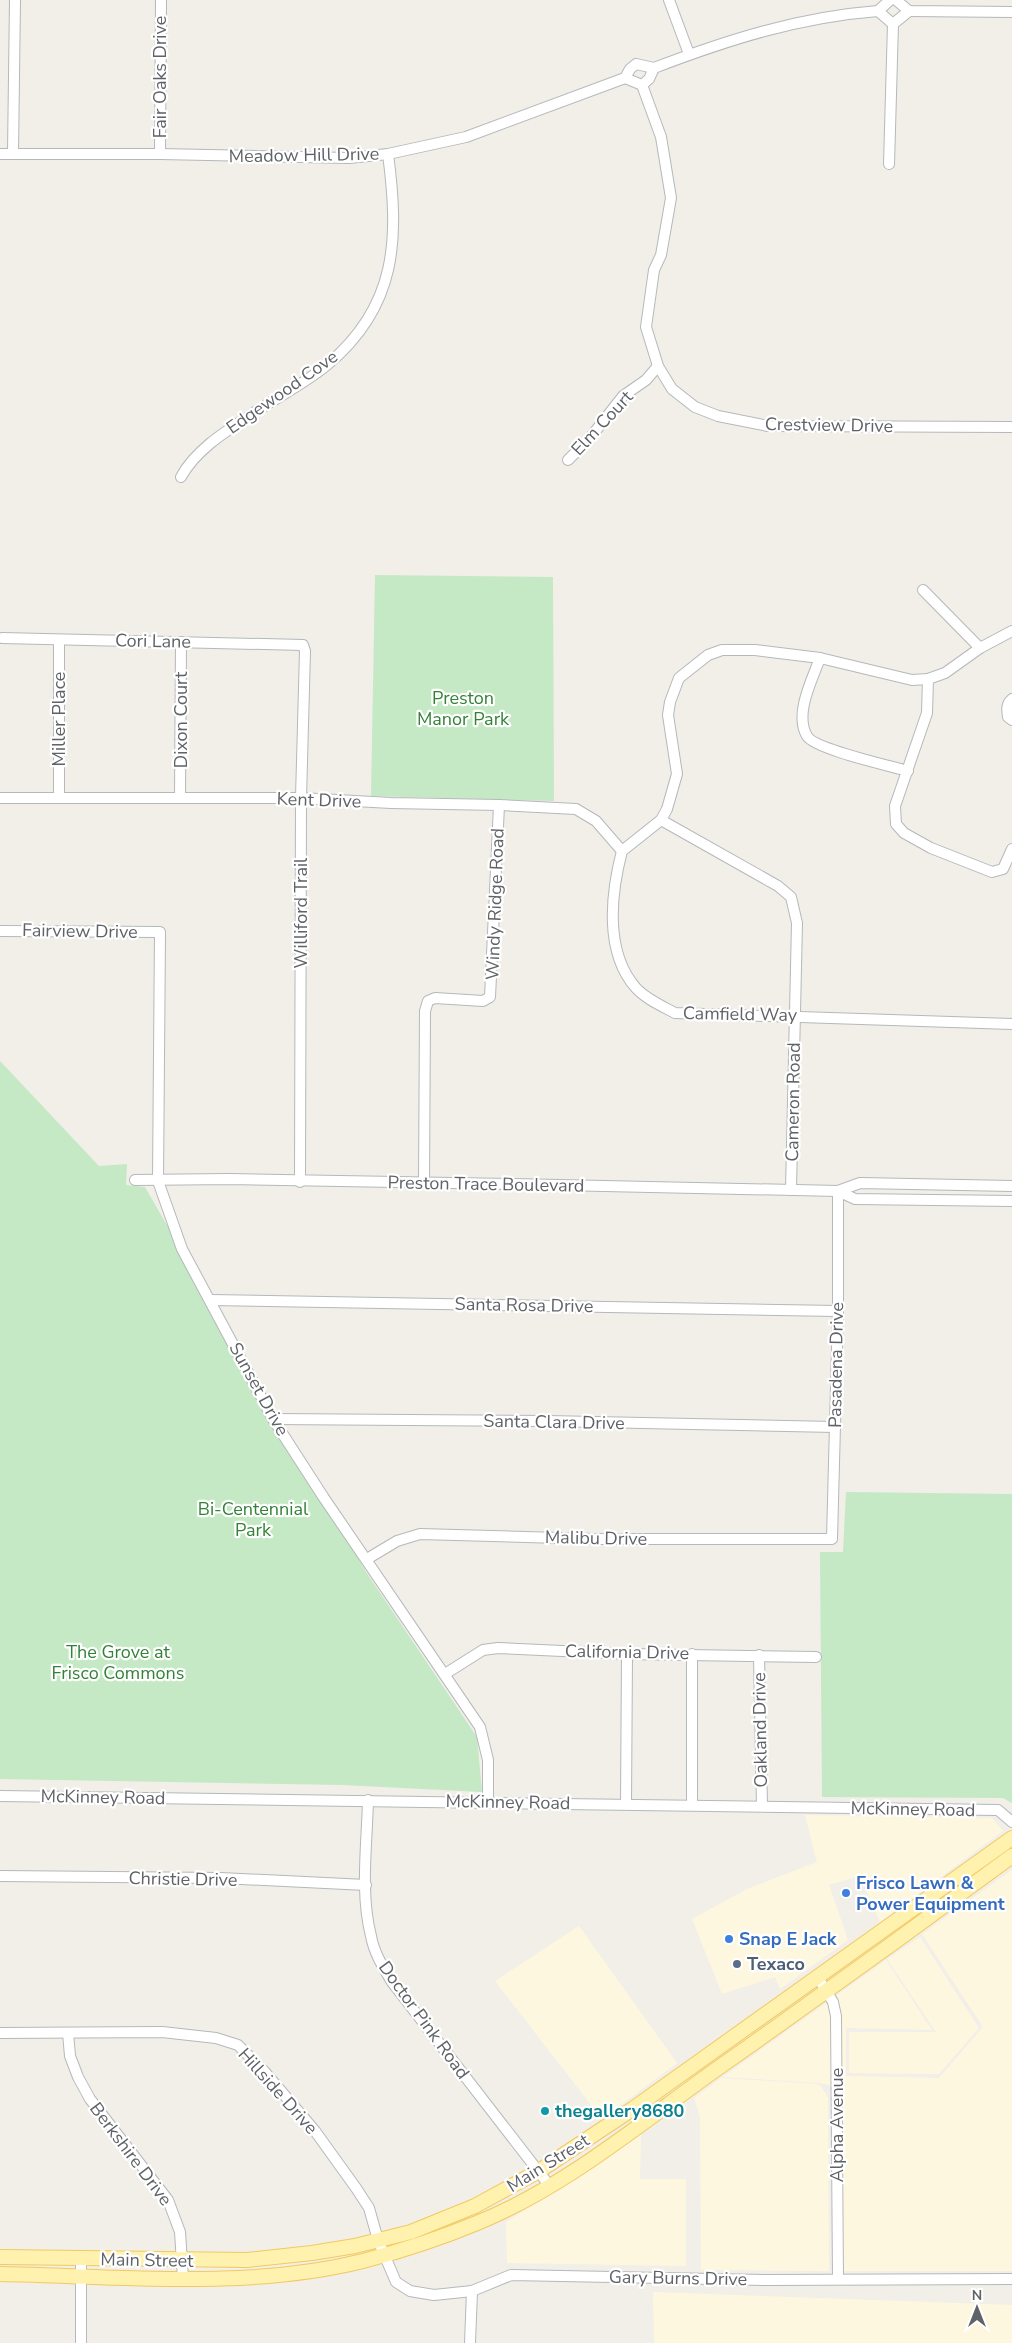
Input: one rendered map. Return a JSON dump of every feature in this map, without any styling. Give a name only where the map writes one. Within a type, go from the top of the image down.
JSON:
[{"type":"main road","name":"Main Street","points":[[0,2257],[247,2260],[312,2253],[378,2240],[411,2232],[475,2206],[539,2171],[634,2108],[1012,1838]]},
{"type":"main road","name":"Main Street","points":[[0,2274],[251,2278],[294,2273],[362,2261],[478,2223],[575,2169],[827,1991],[1012,1856]]},
{"type":"street","points":[[13,153],[16,0]]},
{"type":"street","name":"Fair Oaks Drive","points":[[160,154],[161,0]]},
{"type":"street","points":[[669,0],[689,54]]},
{"type":"street","points":[[889,164],[892,24],[878,11],[890,0]]},
{"type":"street","points":[[896,0],[909,11]]},
{"type":"street","name":"Meadow Hill Drive","points":[[0,154],[160,154],[349,158],[388,154],[466,137],[625,78],[630,69],[636,64],[654,68],[689,54],[770,28],[847,13],[878,11]]},
{"type":"street","points":[[892,24],[909,11],[1012,12]]},
{"type":"street","points":[[625,78],[642,85],[649,79],[654,68]]},
{"type":"street","name":"Crestview Drive","points":[[642,85],[661,137],[671,198],[661,255],[654,270],[646,327],[658,366],[672,388],[695,407],[718,416],[768,426],[1012,426]]},
{"type":"street","name":"Edgewood Cove","points":[[181,477],[187,465],[225,431],[326,366],[345,348],[368,317],[381,294],[390,269],[394,198],[388,154]]},
{"type":"street","name":"Elm Court","points":[[568,460],[590,438],[623,396],[646,380],[658,366]]},
{"type":"street","points":[[923,590],[980,648]]},
{"type":"street","points":[[622,850],[661,820],[673,792],[677,774],[668,715],[674,687],[686,670],[708,655],[734,649],[820,658],[901,679],[928,679],[945,673],[980,648],[1012,631]]},
{"type":"street","name":"Cori Lane","points":[[2,638],[303,645]]},
{"type":"street","name":"Miller Place","points":[[59,640],[59,798]]},
{"type":"street","name":"Dixon Court","points":[[180,798],[181,642]]},
{"type":"street","name":"Williford Trail","points":[[300,1182],[301,798],[305,651],[303,645]]},
{"type":"street","points":[[820,658],[805,699],[804,727],[807,737],[822,746],[908,771]]},
{"type":"street","points":[[928,679],[927,712],[894,813],[896,824],[904,833],[931,848],[992,872],[1003,868],[1012,849]]},
{"type":"street","points":[[1012,699],[1008,704],[1007,711],[1008,717],[1012,720]]},
{"type":"street","name":"Kent Drive","points":[[0,798],[301,798],[576,809],[596,821],[622,850]]},
{"type":"street","name":"Windy Ridge Road","points":[[424,1183],[424,1010],[428,1001],[435,998],[483,1001],[490,997],[499,805]]},
{"type":"street","name":"Cameron Road","points":[[661,820],[770,881],[791,897],[797,923],[791,1190]]},
{"type":"street","name":"Camfield Way","points":[[622,850],[613,898],[615,940],[623,970],[636,989],[675,1013],[794,1015],[1012,1024]]},
{"type":"street","name":"Fairview Drive","points":[[0,931],[160,932]]},
{"type":"street","name":"Sunset Drive","points":[[160,932],[158,1181],[182,1249],[273,1419],[324,1498],[469,1709],[484,1737],[488,1760],[488,1802]]},
{"type":"street","name":"Preston Trace Boulevard","points":[[135,1180],[230,1179],[300,1182],[838,1191],[860,1183],[1012,1186]]},
{"type":"street","name":"Preston Trace Boulevard","points":[[838,1191],[854,1199],[1012,1201]]},
{"type":"street","name":"Pasadena Drive","points":[[832,1539],[838,1311],[838,1191]]},
{"type":"street","name":"Santa Rosa Drive","points":[[210,1300],[838,1311]]},
{"type":"street","name":"Santa Clara Drive","points":[[273,1419],[546,1421],[835,1427]]},
{"type":"street","name":"Malibu Drive","points":[[367,1559],[397,1541],[420,1534],[604,1539],[832,1539]]},
{"type":"street","name":"California Drive","points":[[445,1674],[483,1650],[498,1648],[627,1654],[816,1657]]},
{"type":"street","points":[[626,1804],[627,1654]]},
{"type":"street","points":[[692,1654],[692,1804]]},
{"type":"street","name":"Oakland Drive","points":[[759,1655],[762,1806]]},
{"type":"street","name":"McKinney Road","points":[[0,1796],[692,1804],[998,1810],[1012,1822]]},
{"type":"street","name":"Doctor Pink Road","points":[[368,1800],[366,1885],[370,1936],[378,1957],[392,1982],[549,2185]]},
{"type":"street","name":"Christie Drive","points":[[0,1876],[221,1878],[366,1885]]},
{"type":"street","name":"Alpha Avenue","points":[[817,1976],[833,2002],[836,2016],[838,2279]]},
{"type":"street","name":"Hillside Drive","points":[[0,2033],[162,2032],[216,2038],[238,2044],[264,2071],[315,2131],[356,2188],[369,2208],[378,2240]]},
{"type":"street","name":"Berkshire Drive","points":[[68,2033],[70,2056],[78,2077],[90,2099],[168,2200],[180,2232],[183,2278]]},
{"type":"street","name":"Gary Burns Drive","points":[[378,2240],[396,2282],[410,2291],[434,2295],[472,2291],[512,2275],[1012,2279]]},
{"type":"street","points":[[81,2343],[82,2259]]},
{"type":"street","points":[[470,2343],[472,2291]]},
{"type":"shaded area","points":[[805,1815],[992,1818],[1003,1831],[880,1922],[860,1876],[829,1885],[848,1940],[780,1989],[775,1977],[722,1994],[692,1919],[747,1889],[817,1862]]},
{"type":"shaded area","points":[[1012,1870],[1012,2271],[843,2271],[842,2088],[819,2083],[723,2077],[886,1960],[932,2030],[846,2028],[846,2076],[939,2078],[983,2027],[922,1934]]},
{"type":"shaded area","points":[[579,1926],[677,2063],[602,2119],[495,1981]]},
{"type":"shaded area","points":[[920,1937],[979,2028],[939,2074],[849,2073],[849,2032],[936,2032],[887,1959]]},
{"type":"shaded area","points":[[721,2078],[819,2084],[828,2097],[829,2271],[701,2270],[700,2117],[694,2098]]},
{"type":"shaded area","points":[[641,2134],[640,2179],[686,2179],[686,2266],[507,2263],[506,2222]]},
{"type":"shaded area","points":[[653,2292],[1012,2305],[1012,2343],[654,2343]]},
{"type":"green space","name":"Preston Manor Park","points":[[375,575],[553,577],[554,801],[371,796]]},
{"type":"green space","name":"The Grove at Frisco Commons","points":[[0,1061],[99,1166],[127,1164],[126,1185],[145,1187],[366,1572],[477,1737],[482,1792],[342,1785],[0,1779]]},
{"type":"green space","points":[[846,1492],[1012,1494],[1012,1803],[1003,1798],[822,1797],[820,1552],[843,1552]]},
{"type":"place","name":"Frisco Lawn & Power Equipment","points":[[846,1893]]},
{"type":"place","name":"Snap E Jack","points":[[729,1939]]},
{"type":"place","name":"Texaco","points":[[737,1964]]},
{"type":"place","name":"thegallery8680","points":[[545,2111]]},
{"type":"park label","name":"Bi-Centennial Park","points":[[253,1519]]}]
